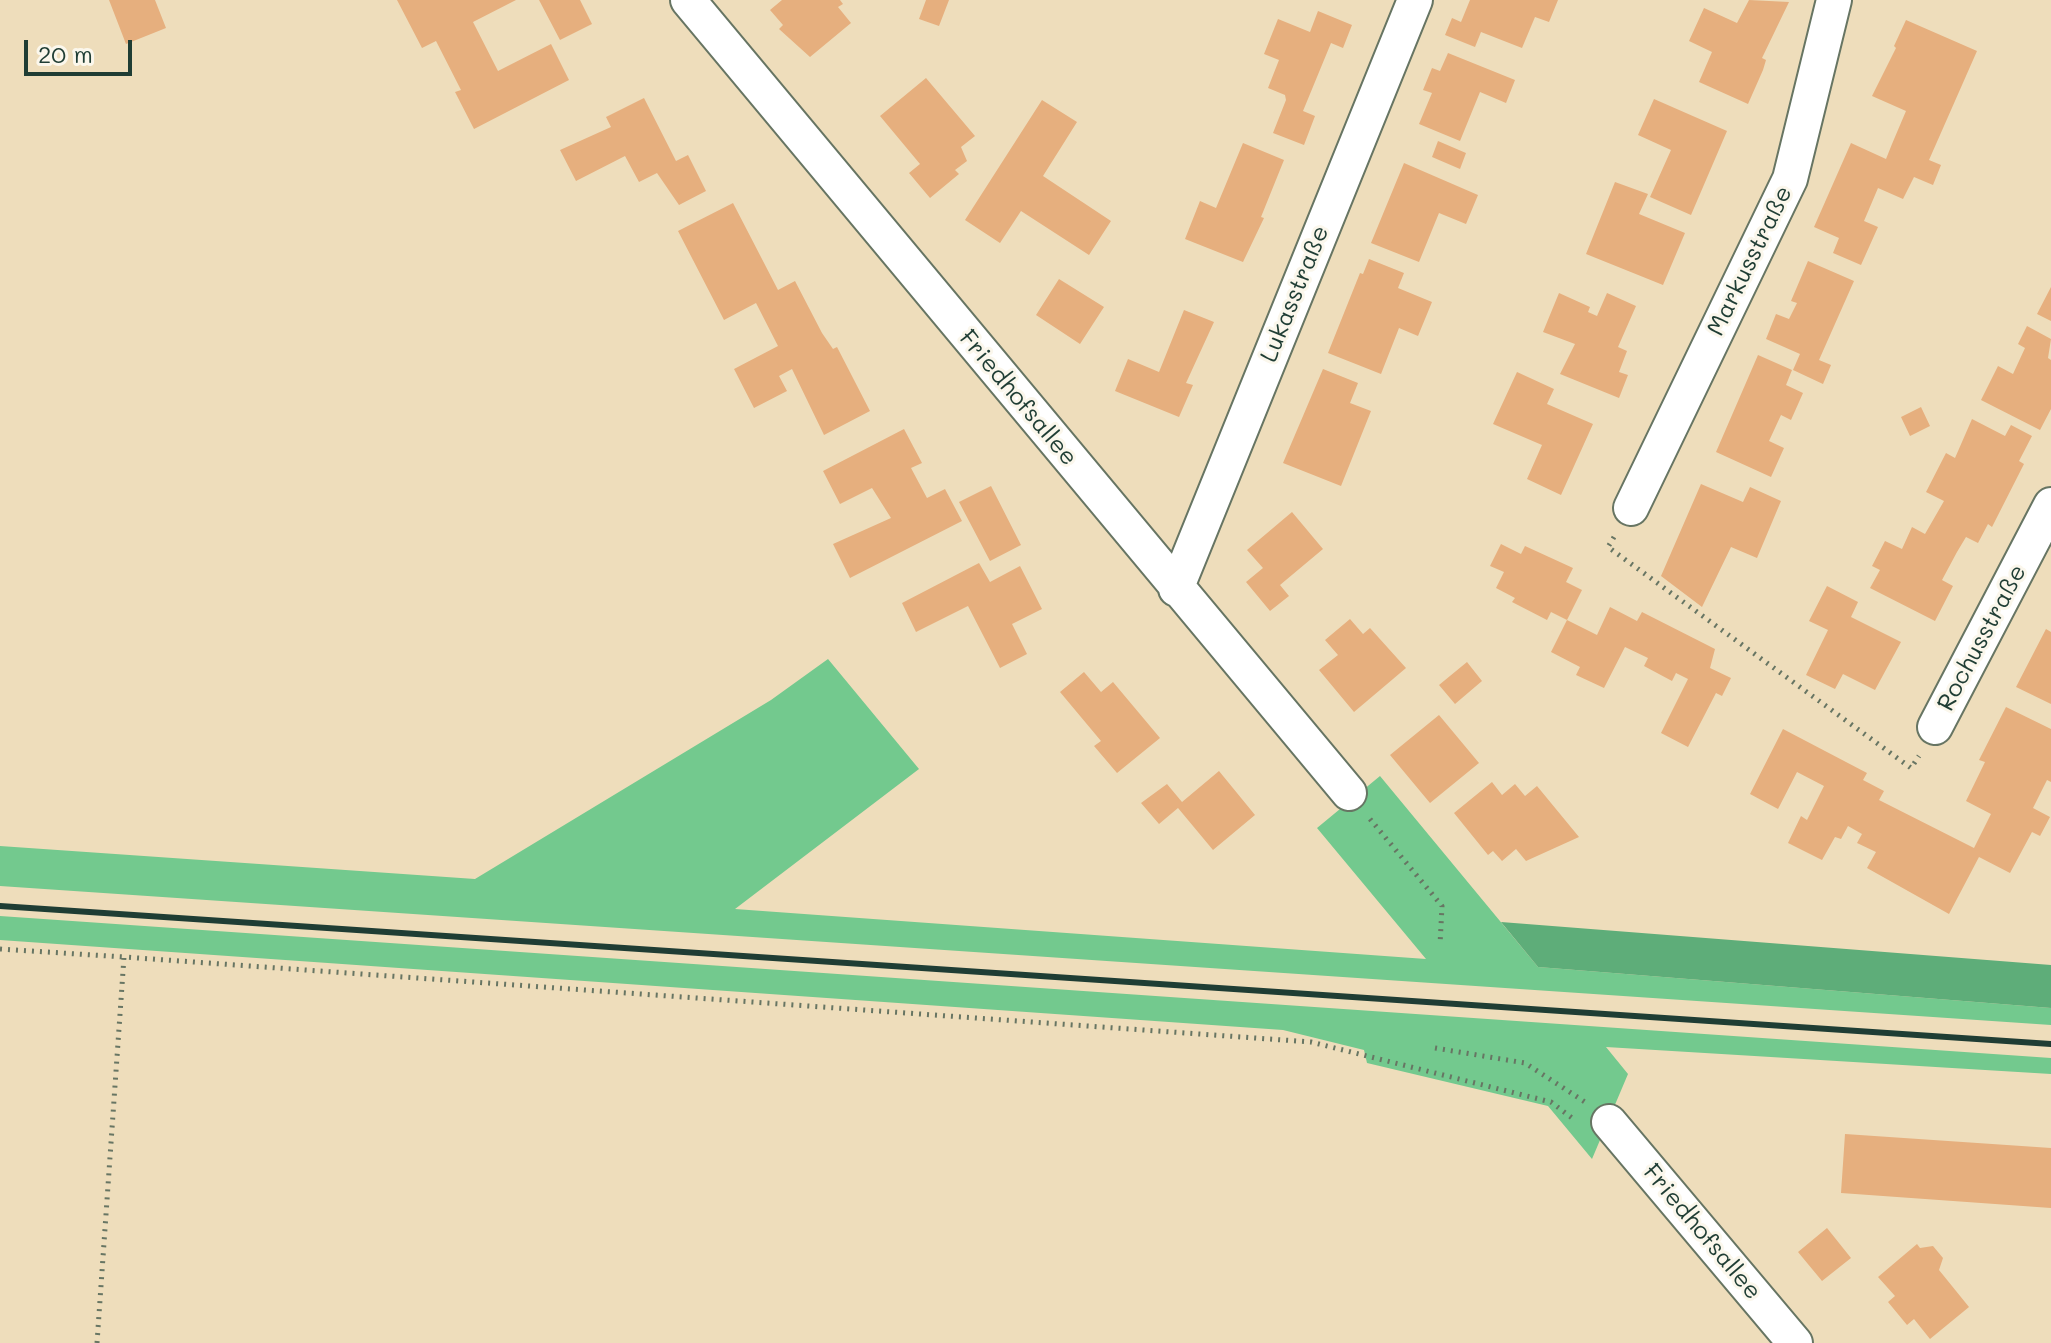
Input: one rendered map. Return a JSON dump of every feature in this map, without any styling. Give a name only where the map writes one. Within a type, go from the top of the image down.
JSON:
[{"type":"street","name":"Friedhofsallee","points":[[688,0],[1349,793]]},
{"type":"street","name":"Lukasstraße","points":[[1176,589],[1415,0]]},
{"type":"street","name":"Markusstraße","points":[[1631,508],[1790,179],[1834,0]]},
{"type":"street","name":"Rochusstraße","points":[[1935,727],[2051,505]]},
{"type":"street","name":"Friedhofsallee","points":[[1609,1122],[1795,1343]]},
{"type":"path","points":[[1631,508],[1608,547],[1911,768],[1935,727]]},
{"type":"path","points":[[1349,793],[1442,906],[1440,945]]},
{"type":"path","points":[[0,949],[1311,1042],[1551,1102],[1585,1128],[1599,1130],[1609,1122],[1600,1111],[1525,1063],[1435,1048]]},
{"type":"path","points":[[97,1343],[124,957]]},
{"type":"green space","points":[[828,659],[919,769],[735,909],[1426,959],[1317,828],[1380,776],[1538,967],[2051,1008],[2051,1025],[0,886],[0,846],[475,879],[771,700]]},
{"type":"green space","points":[[0,916],[2051,1058],[2051,1074],[1606,1047],[1628,1074],[1592,1159],[1548,1106],[1367,1063],[1364,1050],[1283,1030],[0,940]]},
{"type":"green space","points":[[1501,922],[2051,965],[2051,1008],[1538,967]]},
{"type":"building","points":[[109,0],[155,0],[166,28],[126,44]]},
{"type":"building","points":[[397,0],[516,0],[473,22],[498,71],[551,44],[569,80],[474,129],[455,92],[461,90],[436,41],[422,48]]},
{"type":"building","points":[[539,0],[580,0],[592,24],[560,40]]},
{"type":"building","points":[[782,0],[840,0],[843,4],[838,7],[851,23],[810,57],[779,29],[783,25],[770,10]]},
{"type":"building","points":[[926,0],[949,0],[939,26],[919,19]]},
{"type":"building","points":[[1470,0],[1558,0],[1549,22],[1535,17],[1522,48],[1481,32],[1475,47],[1445,35],[1452,18],[1461,22]]},
{"type":"building","points":[[1749,0],[1789,2],[1762,58],[1766,60],[1763,70],[1748,104],[1699,82],[1712,52],[1689,41],[1704,8],[1737,23]]},
{"type":"building","points":[[1318,11],[1352,25],[1343,48],[1331,43],[1303,111],[1315,116],[1304,145],[1273,133],[1286,100],[1285,95],[1268,88],[1279,60],[1264,54],[1278,19],[1310,32]]},
{"type":"building","points":[[1906,20],[1977,51],[1929,160],[1941,165],[1933,185],[1914,177],[1903,199],[1878,188],[1864,221],[1878,227],[1861,265],[1833,253],[1839,238],[1814,227],[1851,143],[1886,159],[1906,111],[1872,96]]},
{"type":"building","points":[[1448,53],[1515,80],[1506,103],[1480,92],[1460,141],[1419,124],[1432,93],[1423,90],[1432,68],[1440,71]]},
{"type":"building","points":[[926,78],[975,136],[961,147],[967,161],[955,170],[959,174],[930,198],[909,173],[920,164],[880,116]]},
{"type":"building","points":[[644,98],[676,161],[688,155],[706,191],[679,205],[657,173],[639,182],[625,156],[576,181],[560,150],[611,127],[606,117]]},
{"type":"building","points":[[1654,99],[1727,131],[1691,215],[1650,197],[1671,150],[1638,135]]},
{"type":"building","points":[[1042,100],[1077,122],[1043,176],[1111,221],[1089,255],[1021,211],[1000,243],[965,220]]},
{"type":"building","points":[[1438,141],[1466,153],[1460,169],[1432,157]]},
{"type":"building","points":[[1243,143],[1284,160],[1261,217],[1264,218],[1243,262],[1185,239],[1200,201],[1216,208]]},
{"type":"building","points":[[1404,163],[1478,195],[1466,224],[1439,213],[1419,262],[1371,243]]},
{"type":"building","points":[[1615,182],[1648,194],[1639,214],[1685,233],[1663,285],[1586,254]]},
{"type":"building","points":[[733,203],[778,290],[795,281],[822,333],[833,349],[837,347],[870,411],[824,435],[792,369],[779,376],[787,391],[754,408],[734,369],[778,346],[756,303],[724,320],[678,231]]},
{"type":"building","points":[[1369,259],[1404,273],[1398,288],[1432,302],[1418,336],[1399,328],[1381,374],[1328,353],[1360,273],[1363,274]]},
{"type":"building","points":[[1808,261],[1854,281],[1819,360],[1831,365],[1823,384],[1793,370],[1800,354],[1766,339],[1776,314],[1789,319],[1797,303],[1791,301]]},
{"type":"building","points":[[1059,279],[1104,307],[1080,344],[1036,315]]},
{"type":"building","points":[[2051,287],[2051,321],[2037,314]]},
{"type":"building","points":[[1559,293],[1590,307],[1588,312],[1597,316],[1607,293],[1636,306],[1618,347],[1627,351],[1619,372],[1628,375],[1619,398],[1560,374],[1575,344],[1543,332]]},
{"type":"building","points":[[1184,310],[1214,322],[1186,383],[1193,385],[1179,417],[1115,391],[1128,359],[1159,372]]},
{"type":"building","points":[[2027,326],[2051,339],[2048,358],[2051,360],[2051,409],[2040,430],[1981,400],[1998,366],[2013,374],[2025,348],[2018,344]]},
{"type":"building","points":[[1758,355],[1792,370],[1786,385],[1803,393],[1791,420],[1781,415],[1769,441],[1784,448],[1771,477],[1716,452]]},
{"type":"building","points":[[1323,369],[1358,383],[1350,403],[1371,411],[1341,486],[1283,463]]},
{"type":"building","points":[[1517,372],[1554,389],[1547,404],[1593,424],[1561,495],[1527,479],[1542,445],[1493,424]]},
{"type":"building","points":[[1921,407],[1930,426],[1910,436],[1901,417]]},
{"type":"building","points":[[1972,419],[2005,436],[2011,425],[2032,436],[2019,461],[2024,464],[1992,527],[1988,524],[1978,543],[1966,537],[1942,580],[1953,586],[1935,621],[1870,588],[1880,570],[1872,566],[1885,541],[1902,549],[1912,527],[1925,534],[1944,501],[1926,492],[1946,453],[1955,458]]},
{"type":"building","points":[[904,429],[922,463],[911,468],[927,498],[945,489],[962,521],[850,578],[833,544],[891,518],[872,488],[840,504],[823,471]]},
{"type":"building","points":[[1701,484],[1743,502],[1750,487],[1781,501],[1757,558],[1731,547],[1702,607],[1661,576]]},
{"type":"building","points":[[991,486],[1021,545],[990,561],[959,502]]},
{"type":"building","points":[[1292,512],[1323,549],[1280,585],[1289,596],[1270,611],[1246,582],[1263,568],[1247,550]]},
{"type":"building","points":[[1501,544],[1521,554],[1525,546],[1573,568],[1566,582],[1582,590],[1567,620],[1551,612],[1547,620],[1512,602],[1515,598],[1496,588],[1504,572],[1490,566]]},
{"type":"building","points":[[979,563],[990,582],[1020,566],[1042,609],[1012,624],[1027,654],[1000,668],[968,606],[916,632],[902,603]]},
{"type":"building","points":[[1827,586],[1858,602],[1851,617],[1901,642],[1875,690],[1843,674],[1835,689],[1806,675],[1828,630],[1809,621]]},
{"type":"building","points":[[1610,607],[1637,621],[1642,612],[1715,649],[1710,668],[1731,678],[1722,696],[1716,693],[1688,747],[1661,733],[1688,679],[1676,673],[1672,681],[1644,666],[1648,658],[1625,647],[1604,688],[1576,675],[1580,667],[1551,652],[1567,620],[1597,635]]},
{"type":"building","points":[[1350,619],[1363,634],[1370,628],[1406,668],[1354,712],[1319,670],[1338,655],[1325,640]]},
{"type":"building","points":[[2046,629],[2051,632],[2051,704],[2016,687]]},
{"type":"building","points":[[1467,662],[1482,681],[1455,704],[1439,685]]},
{"type":"building","points":[[1084,672],[1101,692],[1113,682],[1160,738],[1117,773],[1094,746],[1101,741],[1060,692]]},
{"type":"building","points":[[2006,707],[2051,729],[2051,782],[2047,780],[2033,808],[2050,817],[2040,836],[2032,832],[2010,873],[1979,857],[1949,914],[1867,868],[1876,852],[1857,843],[1862,834],[1848,826],[1841,839],[1835,837],[1822,860],[1788,843],[1801,816],[1807,820],[1824,786],[1797,772],[1778,809],[1750,794],[1783,729],[1867,773],[1863,780],[1884,791],[1879,800],[1974,848],[1991,814],[1966,801],[1985,762],[1979,760]]},
{"type":"building","points":[[1439,715],[1479,763],[1430,803],[1390,755]]},
{"type":"building","points":[[1219,771],[1255,815],[1213,850],[1178,808],[1159,824],[1141,803],[1167,784],[1182,802]]},
{"type":"building","points":[[1492,782],[1502,795],[1515,784],[1525,796],[1537,786],[1579,837],[1526,861],[1516,849],[1502,861],[1493,851],[1488,855],[1454,813]]},
{"type":"building","points":[[1845,1134],[2051,1148],[2051,1208],[1841,1193]]},
{"type":"building","points":[[1827,1228],[1851,1258],[1822,1281],[1798,1252]]},
{"type":"building","points":[[1917,1244],[1920,1248],[1933,1246],[1943,1258],[1939,1270],[1969,1307],[1930,1339],[1914,1319],[1907,1325],[1888,1302],[1895,1296],[1878,1277]]},
{"type":"railway","points":[[0,906],[2051,1044]]}]
